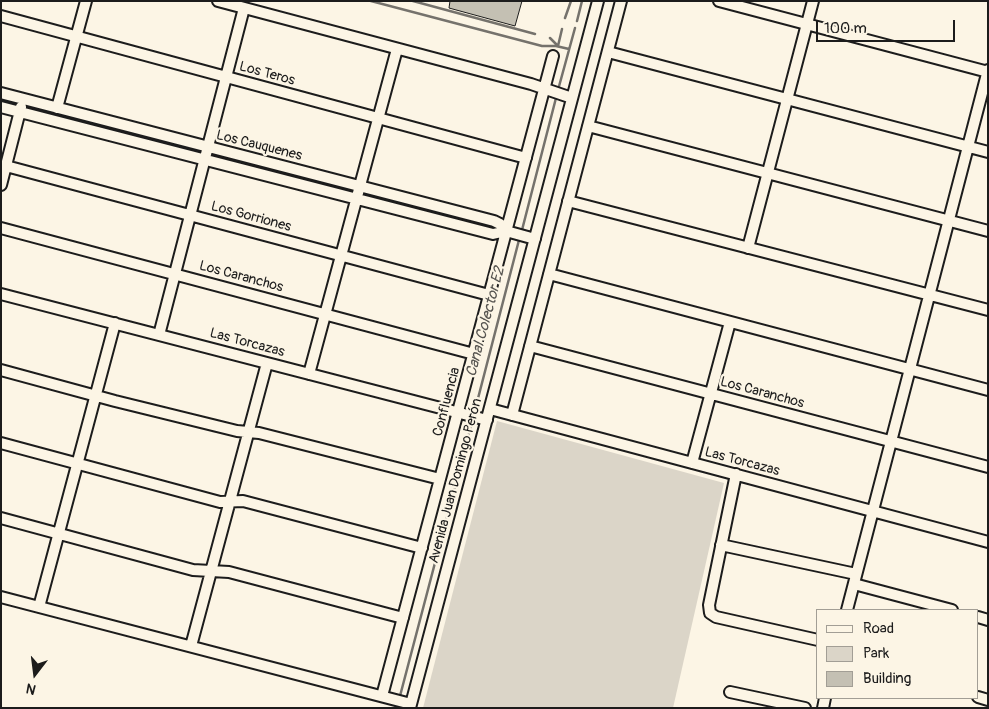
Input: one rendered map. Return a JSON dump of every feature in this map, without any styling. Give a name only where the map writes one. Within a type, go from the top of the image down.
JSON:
[{"type":"street","points":[[57,108],[86,1]]},
{"type":"street","points":[[218,1],[531,84],[572,98]]},
{"type":"street","name":"Avenida Juan Domingo Perón","points":[[411,706],[598,1]]},
{"type":"street","points":[[512,415],[621,1]]},
{"type":"street","points":[[719,1],[988,71],[847,609]]},
{"type":"street","points":[[748,248],[813,1]]},
{"type":"street","points":[[159,335],[244,8]]},
{"type":"street","name":"Los Teros","points":[[1,16],[526,158]]},
{"type":"street","points":[[309,374],[397,49]]},
{"type":"street","points":[[608,52],[988,152]]},
{"type":"street","name":"Confluencia","points":[[382,696],[553,56]]},
{"type":"street","name":"Los Cauquenes","points":[[1,93],[494,221],[500,224],[506,231]]},
{"type":"street","points":[[1,185],[23,99]]},
{"type":"street","name":"Los Cauquenes","points":[[1,107],[493,234],[506,231],[535,239]]},
{"type":"street","points":[[588,126],[988,231]]},
{"type":"street","name":"Los Gorriones","points":[[6,166],[489,295]]},
{"type":"street","points":[[568,201],[988,310]]},
{"type":"street","name":"Los Caranchos","points":[[1,228],[474,354]]},
{"type":"street","points":[[549,274],[988,390]]},
{"type":"street","name":"Las Torcazas","points":[[1,294],[458,412],[512,415],[988,542]]},
{"type":"street","points":[[692,463],[730,322]]},
{"type":"street","points":[[39,607],[115,323]]},
{"type":"street","name":"Los Caranchos","points":[[530,346],[988,467]]},
{"type":"street","points":[[191,646],[267,363]]},
{"type":"street","points":[[1,370],[96,396],[233,430],[258,433],[440,479]]},
{"type":"street","points":[[1,443],[220,502],[243,501],[422,548]]},
{"type":"street","points":[[736,474],[709,608],[711,615],[816,640]]},
{"type":"street","points":[[1,518],[193,570],[229,572],[403,618]]},
{"type":"street","points":[[722,545],[855,579],[949,609]]},
{"type":"street","points":[[1,597],[382,696],[411,706]]},
{"type":"street","points":[[730,692],[804,708]]},
{"type":"green space","points":[[497,421],[724,483],[673,708],[423,708]]},
{"type":"building","points":[[450,1],[522,1],[515,26],[449,8]]},
{"type":"waterway","points":[[371,1],[542,46],[556,46],[569,49]]},
{"type":"waterway","points":[[413,1],[535,34]]},
{"type":"waterway","points":[[565,18],[571,1]]},
{"type":"waterway","name":"Canal Colector E2","points":[[577,21],[582,1]]},
{"type":"waterway","name":"Canal Colector E2","points":[[558,90],[575,28]]},
{"type":"waterway","points":[[558,46],[562,29]]},
{"type":"waterway","points":[[550,38],[557,45]]},
{"type":"waterway","name":"Canal Colector E2","points":[[522,230],[556,98]]},
{"type":"waterway","name":"Canal Colector E2","points":[[475,410],[519,240]]},
{"type":"waterway","points":[[400,696],[472,422]]}]
